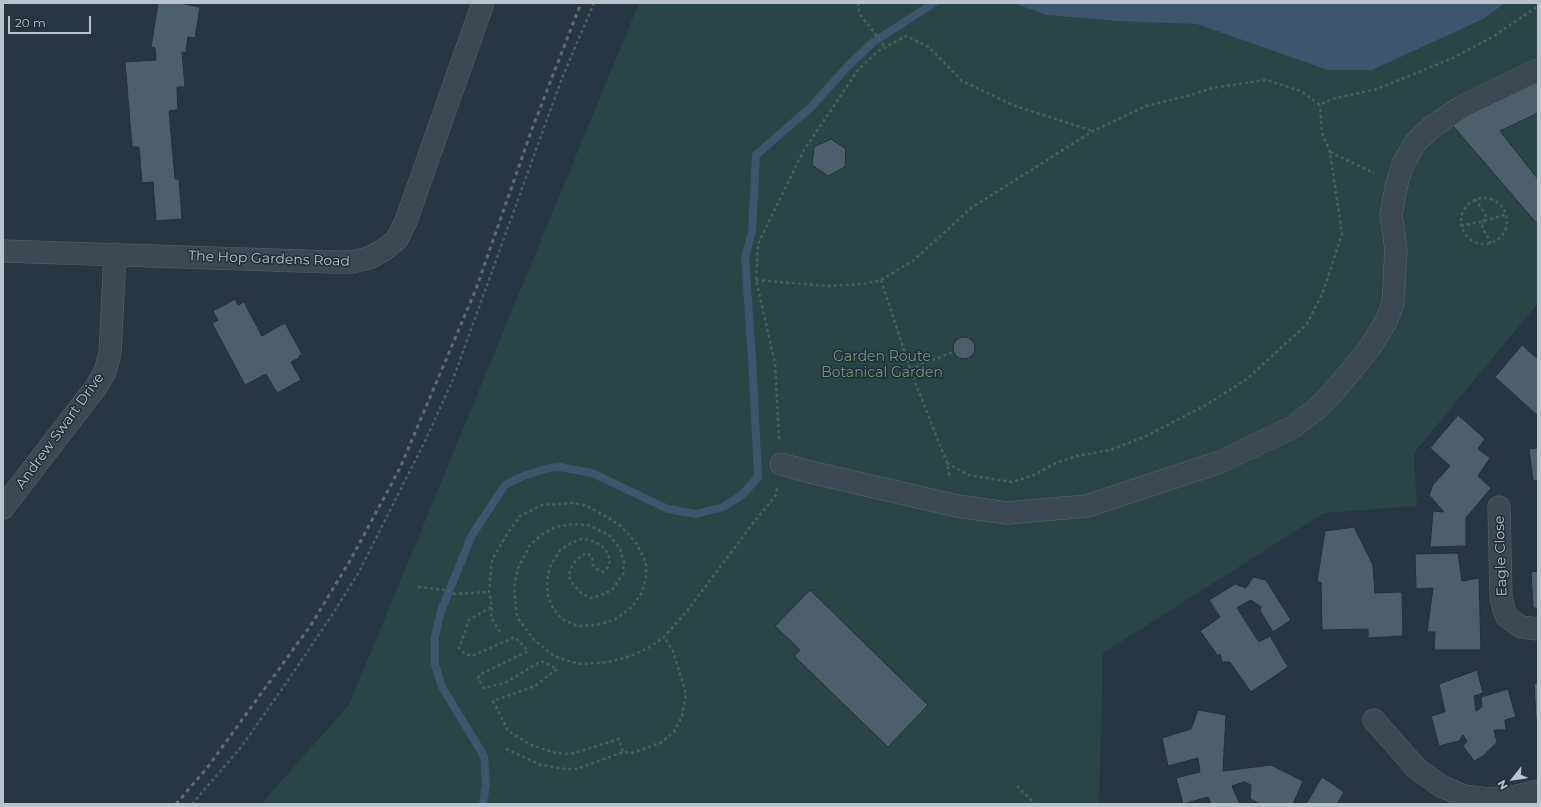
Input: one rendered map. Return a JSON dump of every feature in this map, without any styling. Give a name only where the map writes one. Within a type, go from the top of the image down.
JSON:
[{"type":"street","name":"The Hop Gardens Road","points":[[3,251],[352,262],[369,258],[384,250],[397,239],[406,221],[483,3]]},
{"type":"street","points":[[781,464],[956,506],[1007,513],[1087,506],[1220,462],[1293,427],[1319,407],[1341,383],[1369,349],[1386,321],[1393,304],[1396,249],[1391,214],[1397,182],[1403,164],[1416,142],[1432,127],[1463,106],[1538,70]]},
{"type":"street","name":"Andrew Swart Drive","points":[[3,508],[96,387],[105,372],[110,353],[115,254]]},
{"type":"street","name":"Eagle Close","points":[[1499,507],[1501,596],[1504,610],[1507,617],[1521,627],[1538,629]]},
{"type":"street","points":[[1374,720],[1416,768],[1441,786],[1464,796],[1488,799],[1513,798],[1538,791]]},
{"type":"path","points":[[192,804],[242,746],[332,615],[359,572],[425,441],[452,382],[562,78],[594,3]]},
{"type":"path","points":[[858,3],[859,13],[885,47]]},
{"type":"path","points":[[1320,104],[1332,99],[1377,89],[1453,58],[1494,36],[1538,6]]},
{"type":"path","points":[[500,632],[491,618],[492,607],[489,592],[492,560],[520,516],[542,505],[574,503],[587,506],[607,517],[622,527],[637,544],[646,563],[646,577],[642,592],[632,607],[616,619],[597,625],[577,626],[562,619],[553,608],[548,596],[547,581],[550,567],[560,550],[573,542],[582,539],[590,540],[601,545],[608,553],[610,561],[603,572],[599,572],[592,558],[588,554],[582,555],[574,563],[570,570],[570,577],[573,584],[581,593],[591,598],[612,590],[623,574],[624,562],[620,549],[608,535],[588,525],[572,524],[555,527],[541,534],[530,545],[518,568],[514,587],[517,617],[534,640],[554,656],[582,664],[608,662],[630,656],[650,647],[664,637],[687,612],[776,495],[781,464],[775,363],[756,280],[758,244],[804,150],[858,70],[878,51],[906,36],[929,47],[962,81],[1015,106],[1093,131]]},
{"type":"path","points":[[756,280],[827,286],[863,284],[881,280],[914,260],[971,208],[1093,131],[1146,106],[1212,88],[1266,80],[1301,91],[1320,104]]},
{"type":"path","points":[[947,463],[968,475],[1012,482],[1034,475],[1056,463],[1077,456],[1110,450],[1144,437],[1206,405],[1247,379],[1307,324],[1323,292],[1342,234],[1330,152],[1322,133],[1320,104]]},
{"type":"path","points":[[1330,152],[1397,182]]},
{"type":"path","points":[[1487,197],[1495,200],[1502,206],[1507,214],[1508,223],[1505,232],[1499,239],[1491,243],[1482,244],[1473,241],[1466,235],[1462,226],[1461,218],[1464,209],[1475,199],[1487,197]]},
{"type":"path","points":[[1475,199],[1486,217],[1482,224],[1483,229],[1491,243]]},
{"type":"path","points":[[1462,226],[1507,214]]},
{"type":"path","points":[[881,280],[910,369],[947,463],[956,506]]},
{"type":"path","points":[[910,369],[953,352]]},
{"type":"path","points":[[418,587],[446,590],[455,594],[489,592]]},
{"type":"path","points":[[492,607],[469,620],[459,648],[465,654],[472,656],[514,637],[528,651],[481,674],[478,678],[484,688],[505,683],[542,661],[557,669],[535,686],[493,701],[508,731],[531,745],[556,753],[571,754],[620,739],[623,752]]},
{"type":"path","points":[[506,749],[541,765],[565,769],[578,769],[623,752],[632,753],[660,743],[674,732],[682,716],[686,693],[673,651],[664,637]]},
{"type":"path","points":[[1017,786],[1035,804]]},
{"type":"green space","name":"Garden Route Botanical Garden","points":[[639,3],[1538,3],[1538,303],[1414,453],[1417,506],[1324,513],[1103,653],[1099,804],[261,804],[349,705]]},
{"type":"water","points":[[1013,3],[1505,3],[1483,19],[1372,70],[1328,70],[1197,24],[1117,21],[1047,15]]},
{"type":"building","points":[[158,3],[179,3],[200,7],[195,38],[188,37],[186,53],[182,52],[185,87],[177,87],[178,110],[169,111],[175,179],[179,179],[182,219],[156,221],[153,182],[142,183],[139,147],[132,147],[125,62],[156,60],[155,48],[151,47]]},
{"type":"building","points":[[1538,79],[1538,113],[1500,131],[1538,179],[1538,225],[1453,126],[1472,112]]},
{"type":"building","points":[[831,139],[846,149],[845,167],[828,176],[812,165],[814,147]]},
{"type":"building","points":[[235,299],[238,305],[244,302],[262,336],[285,323],[302,354],[299,358],[291,362],[301,380],[277,393],[266,374],[245,385],[212,323],[218,320],[213,311]]},
{"type":"building","points":[[964,337],[972,340],[975,348],[972,356],[964,359],[956,356],[953,348],[956,340]]},
{"type":"building","points":[[1522,345],[1538,359],[1538,416],[1495,377]]},
{"type":"building","points":[[1458,415],[1485,439],[1478,449],[1490,458],[1478,476],[1491,488],[1466,518],[1466,546],[1430,547],[1433,511],[1444,512],[1429,495],[1433,485],[1450,466],[1430,448]]},
{"type":"building","points":[[1538,448],[1538,480],[1533,481],[1529,449]]},
{"type":"building","points":[[1354,527],[1373,565],[1375,593],[1402,592],[1403,636],[1368,638],[1368,629],[1322,630],[1321,583],[1317,581],[1325,531]]},
{"type":"building","points":[[1458,553],[1462,581],[1479,578],[1481,650],[1434,650],[1435,632],[1427,632],[1433,588],[1416,589],[1415,554]]},
{"type":"building","points":[[1538,571],[1538,608],[1533,608],[1531,572]]},
{"type":"building","points":[[1253,577],[1266,580],[1291,620],[1273,632],[1260,611],[1261,607],[1251,600],[1237,608],[1259,642],[1270,636],[1288,667],[1251,692],[1230,662],[1222,662],[1220,654],[1218,656],[1200,631],[1220,617],[1209,600],[1235,584],[1246,588]]},
{"type":"building","points":[[810,590],[928,705],[888,747],[794,656],[800,650],[775,626]]},
{"type":"building","points":[[1477,670],[1483,693],[1474,696],[1476,711],[1482,707],[1481,697],[1508,689],[1516,717],[1505,720],[1506,730],[1494,730],[1497,742],[1483,756],[1474,761],[1463,746],[1467,741],[1463,735],[1459,741],[1439,746],[1431,716],[1445,712],[1439,684]]},
{"type":"building","points":[[1534,683],[1538,683],[1538,719],[1536,719]]},
{"type":"building","points":[[1198,710],[1226,715],[1223,771],[1271,765],[1303,781],[1293,804],[1257,804],[1258,803],[1250,799],[1251,785],[1244,782],[1232,786],[1240,804],[1211,804],[1208,797],[1183,804],[1176,778],[1200,772],[1198,758],[1168,766],[1162,738],[1191,729]]},
{"type":"building","points":[[1322,777],[1344,792],[1337,804],[1306,804]]},
{"type":"waterway","points":[[483,804],[486,784],[484,756],[442,687],[435,664],[435,637],[441,611],[472,535],[505,485],[523,476],[549,468],[560,467],[592,473],[668,509],[696,514],[723,507],[742,495],[758,477],[745,257],[752,232],[756,155],[810,108],[848,66],[872,43],[934,3]]},
{"type":"railway","points":[[176,804],[207,768],[311,625],[351,559],[400,468],[476,289],[532,129],[581,3]]}]
